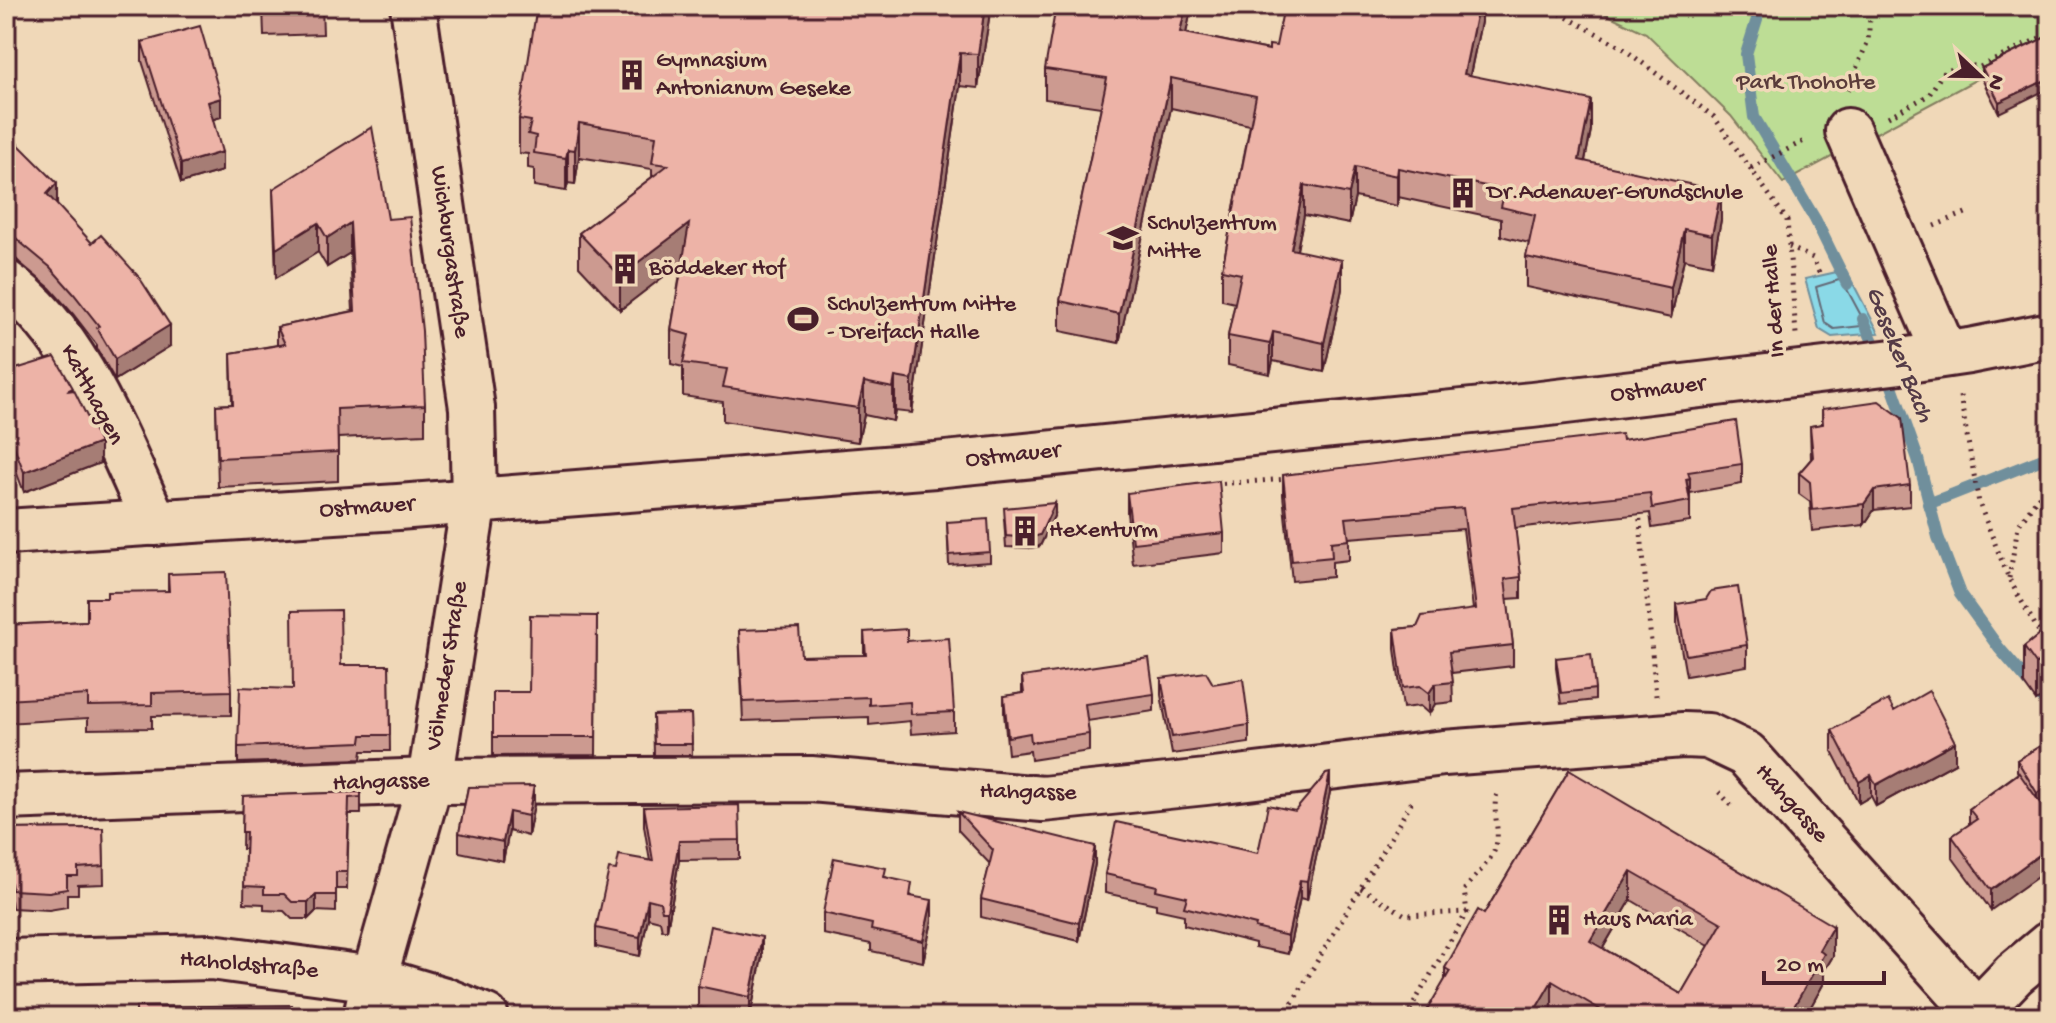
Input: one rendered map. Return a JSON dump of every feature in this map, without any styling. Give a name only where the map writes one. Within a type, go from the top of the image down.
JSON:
[{"type":"street","name":"Wichburgastraße","points":[[413,6],[472,408],[474,500]]},
{"type":"street","points":[[1847,112],[1952,370]]},
{"type":"street","name":"Katthagen","points":[[6,283],[54,329],[87,380],[155,523]]},
{"type":"street","name":"Ostmauer","points":[[6,532],[935,465],[1532,405],[1884,362],[1952,370],[2033,338]]},
{"type":"street","name":"Völmeder Straße","points":[[370,998],[430,781],[474,500]]},
{"type":"street","name":"Hahgasse","points":[[6,797],[430,781],[811,779],[1043,799],[1444,753],[1708,736],[1746,754],[1771,780],[1975,1015]]},
{"type":"street","points":[[1975,1015],[2014,974],[2050,944]]},
{"type":"street","name":"Haholdstraße","points":[[6,962],[211,957],[370,998],[441,999],[486,1017]]},
{"type":"path","name":"In der Halle","points":[[1546,6],[1620,46],[1714,117],[1787,220],[1799,373]]},
{"type":"path","points":[[1871,6],[1868,41],[1847,112],[1882,120],[1929,95],[1942,74],[1962,64],[1980,67],[2050,33]]},
{"type":"path","points":[[1751,168],[1785,150]]},
{"type":"path","points":[[1789,247],[1813,258],[1820,275]]},
{"type":"path","points":[[1952,370],[1979,503],[2009,579],[2045,642]]},
{"type":"path","points":[[2009,579],[2018,526],[2050,480]]},
{"type":"path","points":[[1638,498],[1660,737]]},
{"type":"path","points":[[1718,789],[1726,802],[1739,811],[1771,780]]},
{"type":"path","points":[[1406,1017],[1467,912],[1464,890],[1495,850],[1494,807],[1496,794],[1503,785]]},
{"type":"path","points":[[1284,1017],[1414,797]]},
{"type":"path","points":[[1361,888],[1405,915],[1467,912]]},
{"type":"green space","name":"Park Thoholte","points":[[1589,6],[2050,6],[2050,40],[1783,183],[1731,116],[1646,33]]},
{"type":"water","points":[[1846,270],[1879,333],[1832,337],[1819,329],[1805,279]]},
{"type":"building","points":[[264,6],[322,6],[323,13],[264,16]]},
{"type":"building","points":[[537,6],[985,6],[978,54],[960,53],[912,380],[895,377],[893,388],[864,382],[858,408],[723,387],[727,369],[683,363],[689,335],[671,330],[689,224],[620,276],[579,233],[668,165],[652,163],[656,136],[579,123],[575,150],[568,149],[566,158],[534,153],[536,136],[528,134],[531,121],[519,119]]},
{"type":"building","name":"Dr.Adenauer-Grundschule","points":[[1056,6],[1120,12],[1121,6],[1186,6],[1180,32],[1269,50],[1269,45],[1276,46],[1284,6],[1478,6],[1464,74],[1591,100],[1579,160],[1721,191],[1712,235],[1684,229],[1671,288],[1526,257],[1535,215],[1501,207],[1505,190],[1398,168],[1397,176],[1355,167],[1349,194],[1304,185],[1291,249],[1342,260],[1324,343],[1273,332],[1270,344],[1228,336],[1241,274],[1222,270],[1256,96],[1171,78],[1119,314],[1060,301],[1107,78],[1045,69]]},
{"type":"building","points":[[200,26],[221,98],[208,102],[222,152],[181,164],[142,42]]},
{"type":"building","points":[[2050,35],[2050,78],[1999,102],[1982,68]]},
{"type":"building","points":[[372,127],[388,219],[410,217],[422,331],[425,405],[337,409],[338,452],[218,458],[216,405],[233,404],[231,353],[285,344],[277,327],[355,311],[350,223],[327,238],[318,223],[276,249],[273,189]]},
{"type":"building","points":[[11,137],[57,183],[47,194],[92,243],[101,235],[139,277],[170,325],[115,359],[97,328],[99,326],[73,293],[50,267],[6,228],[6,142]]},
{"type":"building","points":[[55,357],[73,388],[67,391],[74,390],[100,443],[24,472],[14,446],[6,447],[6,372]]},
{"type":"building","points":[[1879,401],[1902,418],[1910,485],[1874,490],[1864,504],[1812,510],[1810,482],[1799,473],[1813,457],[1810,426],[1823,424],[1822,409]]},
{"type":"building","points":[[1736,421],[1742,464],[1688,472],[1690,478],[1686,479],[1690,501],[1652,508],[1650,493],[1513,508],[1521,577],[1505,579],[1513,645],[1449,652],[1453,682],[1435,684],[1429,693],[1420,686],[1403,688],[1395,629],[1417,627],[1422,616],[1476,609],[1463,508],[1346,518],[1349,540],[1331,542],[1332,557],[1292,561],[1283,475],[1621,434],[1622,440]]},
{"type":"building","points":[[1219,481],[1224,533],[1133,543],[1127,493]]},
{"type":"building","points":[[1055,503],[1040,535],[1030,538],[1006,536],[1004,508]]},
{"type":"building","points":[[988,519],[990,552],[949,555],[947,522]]},
{"type":"building","points":[[226,572],[231,691],[152,693],[152,705],[88,706],[88,695],[6,700],[6,625],[87,621],[87,598],[107,598],[107,592],[169,591],[168,574]]},
{"type":"building","points":[[1738,587],[1747,645],[1686,655],[1677,604],[1706,599],[1711,591]]},
{"type":"building","points":[[340,610],[341,665],[389,665],[390,735],[362,735],[361,742],[238,747],[240,687],[293,689],[292,611]]},
{"type":"building","points":[[530,615],[597,616],[596,737],[493,737],[493,692],[529,692]]},
{"type":"building","points":[[2050,626],[2050,655],[2036,664],[2024,647]]},
{"type":"building","points":[[799,628],[801,656],[866,655],[864,632],[907,629],[907,641],[949,638],[954,712],[911,714],[910,702],[869,705],[869,697],[743,702],[739,630]]},
{"type":"building","points":[[1591,654],[1595,689],[1561,693],[1556,658]]},
{"type":"building","points":[[1149,658],[1154,694],[1085,704],[1089,734],[1031,742],[1030,733],[1008,737],[1004,696],[1024,693],[1022,677]]},
{"type":"building","points":[[1206,672],[1213,684],[1243,679],[1249,725],[1172,737],[1161,678]]},
{"type":"building","points":[[1929,691],[1955,742],[1876,785],[1871,775],[1859,782],[1832,730],[1888,700],[1894,711]]},
{"type":"building","points":[[691,714],[692,744],[654,744],[653,715]]},
{"type":"building","points":[[2050,740],[2050,785],[2037,793],[2017,760]]},
{"type":"building","name":"Haus Maria","points":[[1569,770],[1833,926],[1819,950],[1824,954],[1788,1017],[1613,1017],[1552,981],[1531,1017],[1423,1017],[1450,971],[1445,968],[1478,910],[1484,914]],"holes":[[[1631,871],[1722,923],[1681,994],[1590,941]]]},
{"type":"building","points":[[1330,773],[1307,881],[1300,880],[1288,936],[1184,907],[1187,897],[1156,890],[1157,886],[1105,874],[1116,822],[1258,853],[1268,805],[1295,811]]},
{"type":"building","points":[[2019,773],[2050,817],[2050,847],[1991,890],[1952,836],[1977,819],[1969,809]]},
{"type":"building","points":[[534,786],[528,816],[509,812],[503,842],[459,833],[468,787]]},
{"type":"building","points":[[361,792],[361,797],[349,798],[347,872],[336,872],[336,895],[316,895],[308,902],[292,902],[284,894],[264,894],[264,887],[244,886],[246,832],[242,832],[243,796]]},
{"type":"building","points":[[739,805],[740,840],[679,841],[667,911],[662,911],[660,902],[648,899],[640,937],[596,928],[609,869],[616,870],[619,855],[653,861],[644,807]]},
{"type":"building","points":[[958,812],[1095,846],[1079,923],[981,899],[993,850]]},
{"type":"building","points":[[103,828],[104,866],[78,868],[78,876],[67,876],[67,889],[49,892],[12,890],[11,883],[6,883],[6,829]]},
{"type":"building","points":[[834,858],[886,868],[884,877],[912,883],[910,896],[932,900],[923,941],[871,930],[872,924],[823,913]]},
{"type":"building","points":[[710,926],[762,937],[750,997],[698,986]]},
{"type":"building","points":[[292,1005],[293,1017],[136,1017],[136,1007]]},
{"type":"building","points":[[759,1011],[788,1017],[758,1017]]},
{"type":"waterway","name":"Geseker Bach","points":[[1758,6],[1746,54],[1754,117],[1815,219],[1847,284]]},
{"type":"waterway","name":"Geseker Bach","points":[[1863,319],[1890,380],[1918,459],[1938,537],[1960,594],[1999,648],[2050,707]]},
{"type":"waterway","points":[[1928,504],[2050,456]]},
{"type":"place","name":"Gymnasium Antonianum Geseke","points":[[632,75]]},
{"type":"place","name":"Dr.Adenauer-Grundschule","points":[[1463,193]]},
{"type":"place","name":"Schulzentrum Mitte","points":[[1123,238]]},
{"type":"place","name":"Böddeker Hof","points":[[625,269]]},
{"type":"place","name":"Schulzentrum Mitte - Dreifach Halle","points":[[803,319]]},
{"type":"place","name":"Hexenturm","points":[[1025,531]]},
{"type":"place","name":"Haus Maria","points":[[1559,920]]}]
